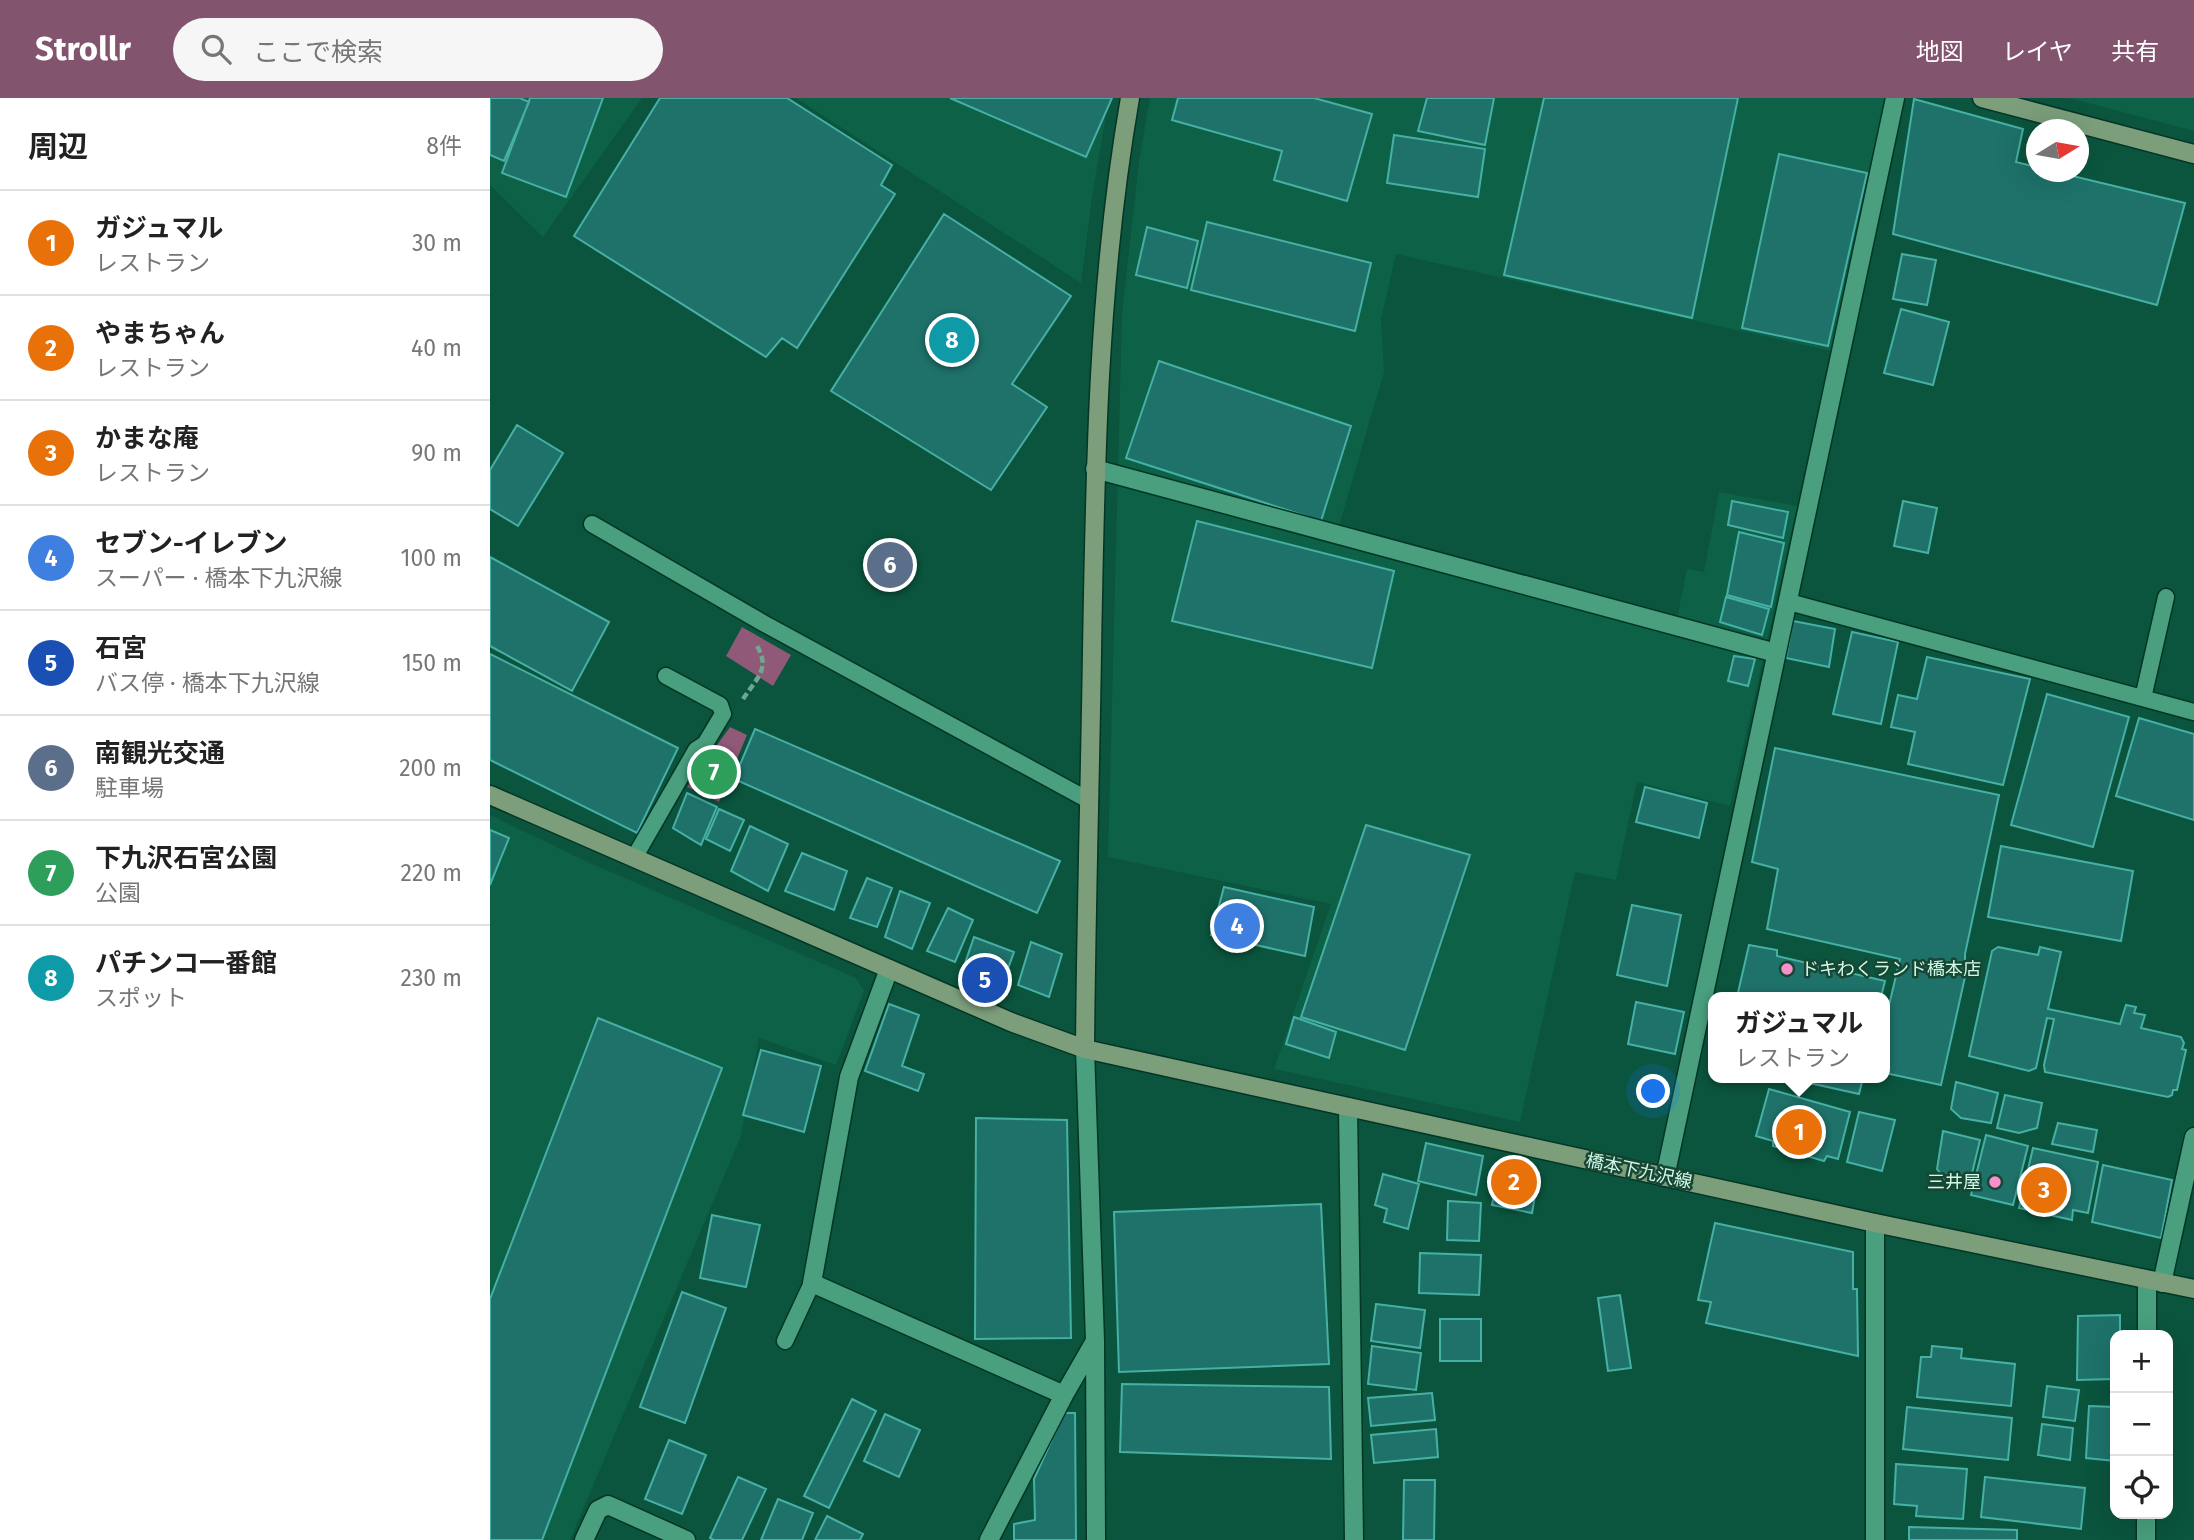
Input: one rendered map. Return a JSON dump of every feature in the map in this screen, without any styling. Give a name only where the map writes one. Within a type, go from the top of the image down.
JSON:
[{"type":"street","points":[[1096,1540],[1095,1341],[1085,1049],[1095,469],[1108,253],[1130,98]]},
{"type":"street","points":[[1665,1177],[1895,98]]},
{"type":"street","points":[[1982,98],[2194,154]]},
{"type":"street","points":[[1095,469],[1776,653]]},
{"type":"street","name":"橋本下九沢線","points":[[490,795],[1011,1022],[1085,1049],[1875,1223],[2194,1289]]},
{"type":"street","points":[[888,969],[849,1077],[812,1283],[1063,1395]]},
{"type":"street","points":[[1348,1107],[1354,1540]]},
{"type":"street","points":[[2148,1330],[2154,1282],[2194,1137]]},
{"type":"street","points":[[1875,1223],[1875,1540]]},
{"type":"street","points":[[989,1540],[1063,1395],[1095,1341]]},
{"type":"street","points":[[584,1540],[598,1510],[608,1505],[686,1540]]},
{"type":"street","points":[[2146,1519],[2146,1540]]},
{"type":"lane","points":[[592,524],[763,624],[1090,802]]},
{"type":"lane","points":[[2143,698],[2166,597]]},
{"type":"lane","points":[[1789,602],[2194,712]]},
{"type":"lane","points":[[634,858],[696,750],[705,744],[723,714],[720,705],[666,676]]},
{"type":"lane","points":[[785,1341],[812,1283]]},
{"type":"path","points":[[723,714],[733,714],[764,665],[764,658],[755,645],[755,638],[763,624]]},
{"type":"shaded area","points":[[490,98],[642,98],[543,237],[490,185]]},
{"type":"shaded area","points":[[796,98],[1109,98],[1081,283]]},
{"type":"shaded area","points":[[1150,98],[1885,98],[1831,351],[1396,254],[1381,319],[1384,372],[1335,540],[1674,633],[1687,569],[1704,572],[1719,492],[1797,506],[1730,806],[1637,782],[1616,880],[1575,872],[1520,1122],[1274,1069],[1331,904],[1108,857],[1122,314],[1139,162]]},
{"type":"shaded area","points":[[2069,98],[2194,98],[2194,131]]},
{"type":"shaded area","points":[[742,627],[791,655],[773,686],[726,656]]},
{"type":"shaded area","points":[[730,727],[747,735],[719,802],[687,787]]},
{"type":"shaded area","points":[[490,815],[588,862],[856,978],[864,991],[836,1065],[759,1038],[741,1136],[570,1540],[490,1540]]},
{"type":"building","points":[[490,98],[520,98],[529,102],[504,161],[490,155]]},
{"type":"building","points":[[530,98],[603,98],[566,197],[502,173]]},
{"type":"building","points":[[660,98],[787,98],[892,165],[881,185],[895,194],[797,348],[782,338],[766,357],[574,236]]},
{"type":"building","points":[[950,98],[1112,98],[1086,157]]},
{"type":"building","points":[[1178,98],[1314,98],[1372,114],[1347,201],[1274,180],[1282,151],[1172,120]]},
{"type":"building","points":[[1427,98],[1494,98],[1485,145],[1418,131]]},
{"type":"building","points":[[1544,98],[1738,98],[1692,318],[1504,275]]},
{"type":"building","points":[[1914,99],[2023,129],[2016,162],[2026,164],[2026,182],[2089,180],[2185,203],[2157,305],[1893,234]]},
{"type":"building","points":[[1394,135],[1485,149],[1478,197],[1387,183]]},
{"type":"building","points":[[1779,154],[1867,173],[1828,346],[1742,328]]},
{"type":"building","points":[[944,214],[1071,296],[1012,384],[1047,407],[991,490],[831,391]]},
{"type":"building","points":[[1207,222],[1371,263],[1355,331],[1191,290]]},
{"type":"building","points":[[1147,227],[1198,241],[1187,288],[1136,275]]},
{"type":"building","points":[[1902,254],[1936,260],[1927,305],[1893,299]]},
{"type":"building","points":[[1901,309],[1949,322],[1933,385],[1884,373]]},
{"type":"building","points":[[1159,361],[1351,426],[1321,521],[1126,458]]},
{"type":"building","points":[[517,425],[563,453],[518,526],[490,509],[490,470]]},
{"type":"building","points":[[1732,501],[1788,512],[1783,538],[1728,525]]},
{"type":"building","points":[[1903,501],[1937,508],[1928,553],[1894,546]]},
{"type":"building","points":[[1197,521],[1394,571],[1372,668],[1172,621]]},
{"type":"building","points":[[1739,532],[1784,543],[1771,607],[1727,595]]},
{"type":"building","points":[[490,557],[609,622],[572,691],[490,646]]},
{"type":"building","points":[[1726,597],[1769,609],[1762,635],[1720,622]]},
{"type":"building","points":[[1793,621],[1835,629],[1829,667],[1786,658]]},
{"type":"building","points":[[1852,632],[1898,642],[1881,724],[1833,714]]},
{"type":"building","points":[[490,654],[678,748],[637,833],[490,760]]},
{"type":"building","points":[[1734,656],[1755,659],[1748,686],[1728,681]]},
{"type":"building","points":[[1927,657],[2030,679],[2003,785],[1908,764],[1915,732],[1891,727],[1898,695],[1917,699]]},
{"type":"building","points":[[2047,694],[2129,717],[2093,847],[2011,825]]},
{"type":"building","points":[[2139,718],[2194,734],[2194,820],[2116,796]]},
{"type":"building","points":[[755,729],[1060,861],[1037,913],[734,779]]},
{"type":"building","points":[[1775,748],[1999,795],[1965,954],[1965,977],[1941,1085],[1890,1074],[1890,1001],[1900,959],[1767,929],[1778,869],[1752,862]]},
{"type":"building","points":[[1645,787],[1707,803],[1699,838],[1636,822]]},
{"type":"building","points":[[687,793],[717,807],[701,845],[673,828]]},
{"type":"building","points":[[719,809],[744,820],[730,851],[706,839]]},
{"type":"building","points":[[1366,825],[1470,855],[1405,1050],[1301,1017]]},
{"type":"building","points":[[750,826],[788,844],[768,891],[731,871]]},
{"type":"building","points":[[490,830],[509,838],[490,885]]},
{"type":"building","points":[[2001,846],[2133,871],[2121,941],[1988,917]]},
{"type":"building","points":[[802,853],[847,871],[834,910],[785,891]]},
{"type":"building","points":[[867,878],[892,888],[877,927],[850,918]]},
{"type":"building","points":[[1224,887],[1314,907],[1305,956],[1211,935]]},
{"type":"building","points":[[900,891],[930,903],[912,949],[885,937]]},
{"type":"building","points":[[1632,905],[1681,915],[1667,986],[1617,975]]},
{"type":"building","points":[[948,908],[973,920],[955,962],[927,951]]},
{"type":"building","points":[[974,937],[1014,952],[1002,985],[963,969]]},
{"type":"building","points":[[1031,942],[1062,954],[1049,997],[1018,985]]},
{"type":"building","name":"ドキわくランド橋本店","points":[[1749,945],[1777,950],[1777,956],[1885,981],[1882,992],[1738,992]]},
{"type":"building","points":[[1998,947],[2038,955],[2040,947],[2061,952],[2048,1009],[2120,1024],[2126,1005],[2136,1007],[2134,1013],[2145,1015],[2141,1028],[2181,1037],[2184,1043],[2182,1049],[2186,1050],[2177,1090],[2173,1090],[2168,1097],[2045,1072],[2044,1065],[2054,1019],[2047,1018],[2036,1068],[2029,1071],[1969,1056],[1992,951]]},
{"type":"building","points":[[1636,1002],[1684,1012],[1675,1054],[1628,1044]]},
{"type":"building","points":[[889,1004],[919,1015],[902,1066],[924,1074],[918,1091],[865,1071]]},
{"type":"building","points":[[1294,1017],[1336,1032],[1329,1058],[1286,1044]]},
{"type":"building","points":[[598,1018],[722,1068],[542,1540],[490,1540],[490,1299]]},
{"type":"building","points":[[761,1050],[821,1066],[804,1132],[743,1115]]},
{"type":"building","points":[[1956,1082],[1998,1093],[1991,1123],[1961,1118],[1951,1109]]},
{"type":"building","points":[[1810,1083],[1862,1083],[1859,1094]]},
{"type":"building","points":[[1769,1089],[1850,1112],[1838,1159],[1827,1156],[1824,1161],[1773,1146],[1773,1141],[1756,1136]]},
{"type":"building","points":[[2005,1095],[2042,1103],[2037,1128],[2019,1133],[1997,1128]]},
{"type":"building","points":[[1859,1112],[1895,1120],[1882,1171],[1847,1162]]},
{"type":"building","points":[[976,1118],[1067,1120],[1071,1338],[975,1339]]},
{"type":"building","points":[[2058,1123],[2097,1130],[2093,1152],[2052,1144]]},
{"type":"building","points":[[1943,1131],[1980,1140],[1969,1186],[1946,1181],[1937,1169]]},
{"type":"building","points":[[1986,1135],[2028,1146],[2013,1205],[1971,1195]]},
{"type":"building","points":[[1426,1143],[1483,1156],[1476,1195],[1418,1181]]},
{"type":"building","points":[[2033,1148],[2098,1162],[2088,1213],[2073,1210],[2072,1220],[2019,1208]]},
{"type":"building","points":[[1500,1163],[1539,1173],[1532,1213],[1492,1205]]},
{"type":"building","points":[[2103,1165],[2172,1180],[2161,1238],[2092,1222]]},
{"type":"building","points":[[1383,1174],[1419,1184],[1408,1229],[1384,1222],[1387,1209],[1375,1205]]},
{"type":"building","points":[[1448,1201],[1481,1203],[1479,1241],[1447,1240]]},
{"type":"building","points":[[1321,1204],[1329,1364],[1119,1372],[1114,1212]]},
{"type":"building","points":[[712,1215],[760,1225],[746,1287],[700,1278]]},
{"type":"building","points":[[1715,1223],[1853,1252],[1853,1289],[1857,1289],[1858,1356],[1706,1323],[1711,1302],[1698,1300]]},
{"type":"building","points":[[1420,1253],[1481,1255],[1479,1295],[1419,1293]]},
{"type":"building","points":[[682,1292],[726,1308],[685,1423],[640,1407]]},
{"type":"building","points":[[1620,1295],[1631,1368],[1608,1371],[1598,1298]]},
{"type":"building","points":[[1376,1304],[1425,1310],[1420,1348],[1371,1341]]},
{"type":"building","points":[[2120,1315],[2120,1330],[2110,1330],[2110,1379],[2077,1380],[2078,1316]]},
{"type":"building","points":[[1440,1319],[1481,1319],[1481,1361],[1440,1361]]},
{"type":"building","points":[[1372,1346],[1421,1353],[1416,1390],[1368,1384]]},
{"type":"building","points":[[1932,1346],[1962,1349],[1961,1358],[2015,1364],[2011,1406],[1917,1397],[1921,1357],[1931,1357]]},
{"type":"building","points":[[1122,1384],[1329,1387],[1331,1459],[1120,1452]]},
{"type":"building","points":[[2047,1386],[2079,1390],[2075,1421],[2043,1417]]},
{"type":"building","points":[[1432,1393],[1435,1420],[1371,1426],[1368,1398]]},
{"type":"building","points":[[852,1399],[876,1411],[829,1508],[804,1496]]},
{"type":"building","points":[[2089,1406],[2110,1407],[2110,1460],[2086,1458]]},
{"type":"building","points":[[1907,1407],[2012,1418],[2008,1460],[1903,1449]]},
{"type":"building","points":[[1064,1413],[1075,1413],[1076,1540],[1014,1540],[1014,1524],[1035,1520],[1034,1479]]},
{"type":"building","points":[[885,1414],[920,1430],[899,1477],[864,1461]]},
{"type":"building","points":[[2042,1424],[2073,1428],[2070,1460],[2038,1455]]},
{"type":"building","points":[[1436,1429],[1438,1457],[1374,1463],[1371,1435]]},
{"type":"building","points":[[669,1440],[706,1455],[682,1514],[645,1499]]},
{"type":"building","points":[[1896,1464],[1967,1469],[1963,1519],[1916,1516],[1917,1506],[1894,1504]]},
{"type":"building","points":[[738,1477],[766,1489],[742,1540],[714,1540],[710,1538]]},
{"type":"building","points":[[1985,1477],[2085,1488],[2081,1529],[1981,1517]]},
{"type":"building","points":[[1404,1480],[1435,1480],[1434,1540],[1403,1540]]},
{"type":"building","points":[[778,1499],[813,1513],[802,1540],[761,1540]]},
{"type":"building","points":[[827,1516],[863,1534],[860,1540],[815,1540]]},
{"type":"building","points":[[1909,1527],[2017,1530],[2017,1540],[1909,1540]]},
{"type":"place","name":"パチンコ一番館","points":[[952,340]]},
{"type":"place","name":"南観光交通","points":[[890,565]]},
{"type":"place","name":"下九沢石宮公園","points":[[714,772]]},
{"type":"place","name":"セブン-イレブン","points":[[1237,926]]},
{"type":"place","name":"ドキわくランド橋本店","points":[[1787,969]]},
{"type":"place","name":"石宮","points":[[985,980]]},
{"type":"place","name":"ガジュマル","points":[[1799,1132]]},
{"type":"place","name":"やまちゃん","points":[[1514,1182]]},
{"type":"place","name":"三井屋","points":[[1995,1182]]},
{"type":"place","name":"かまな庵","points":[[2044,1190]]}]
